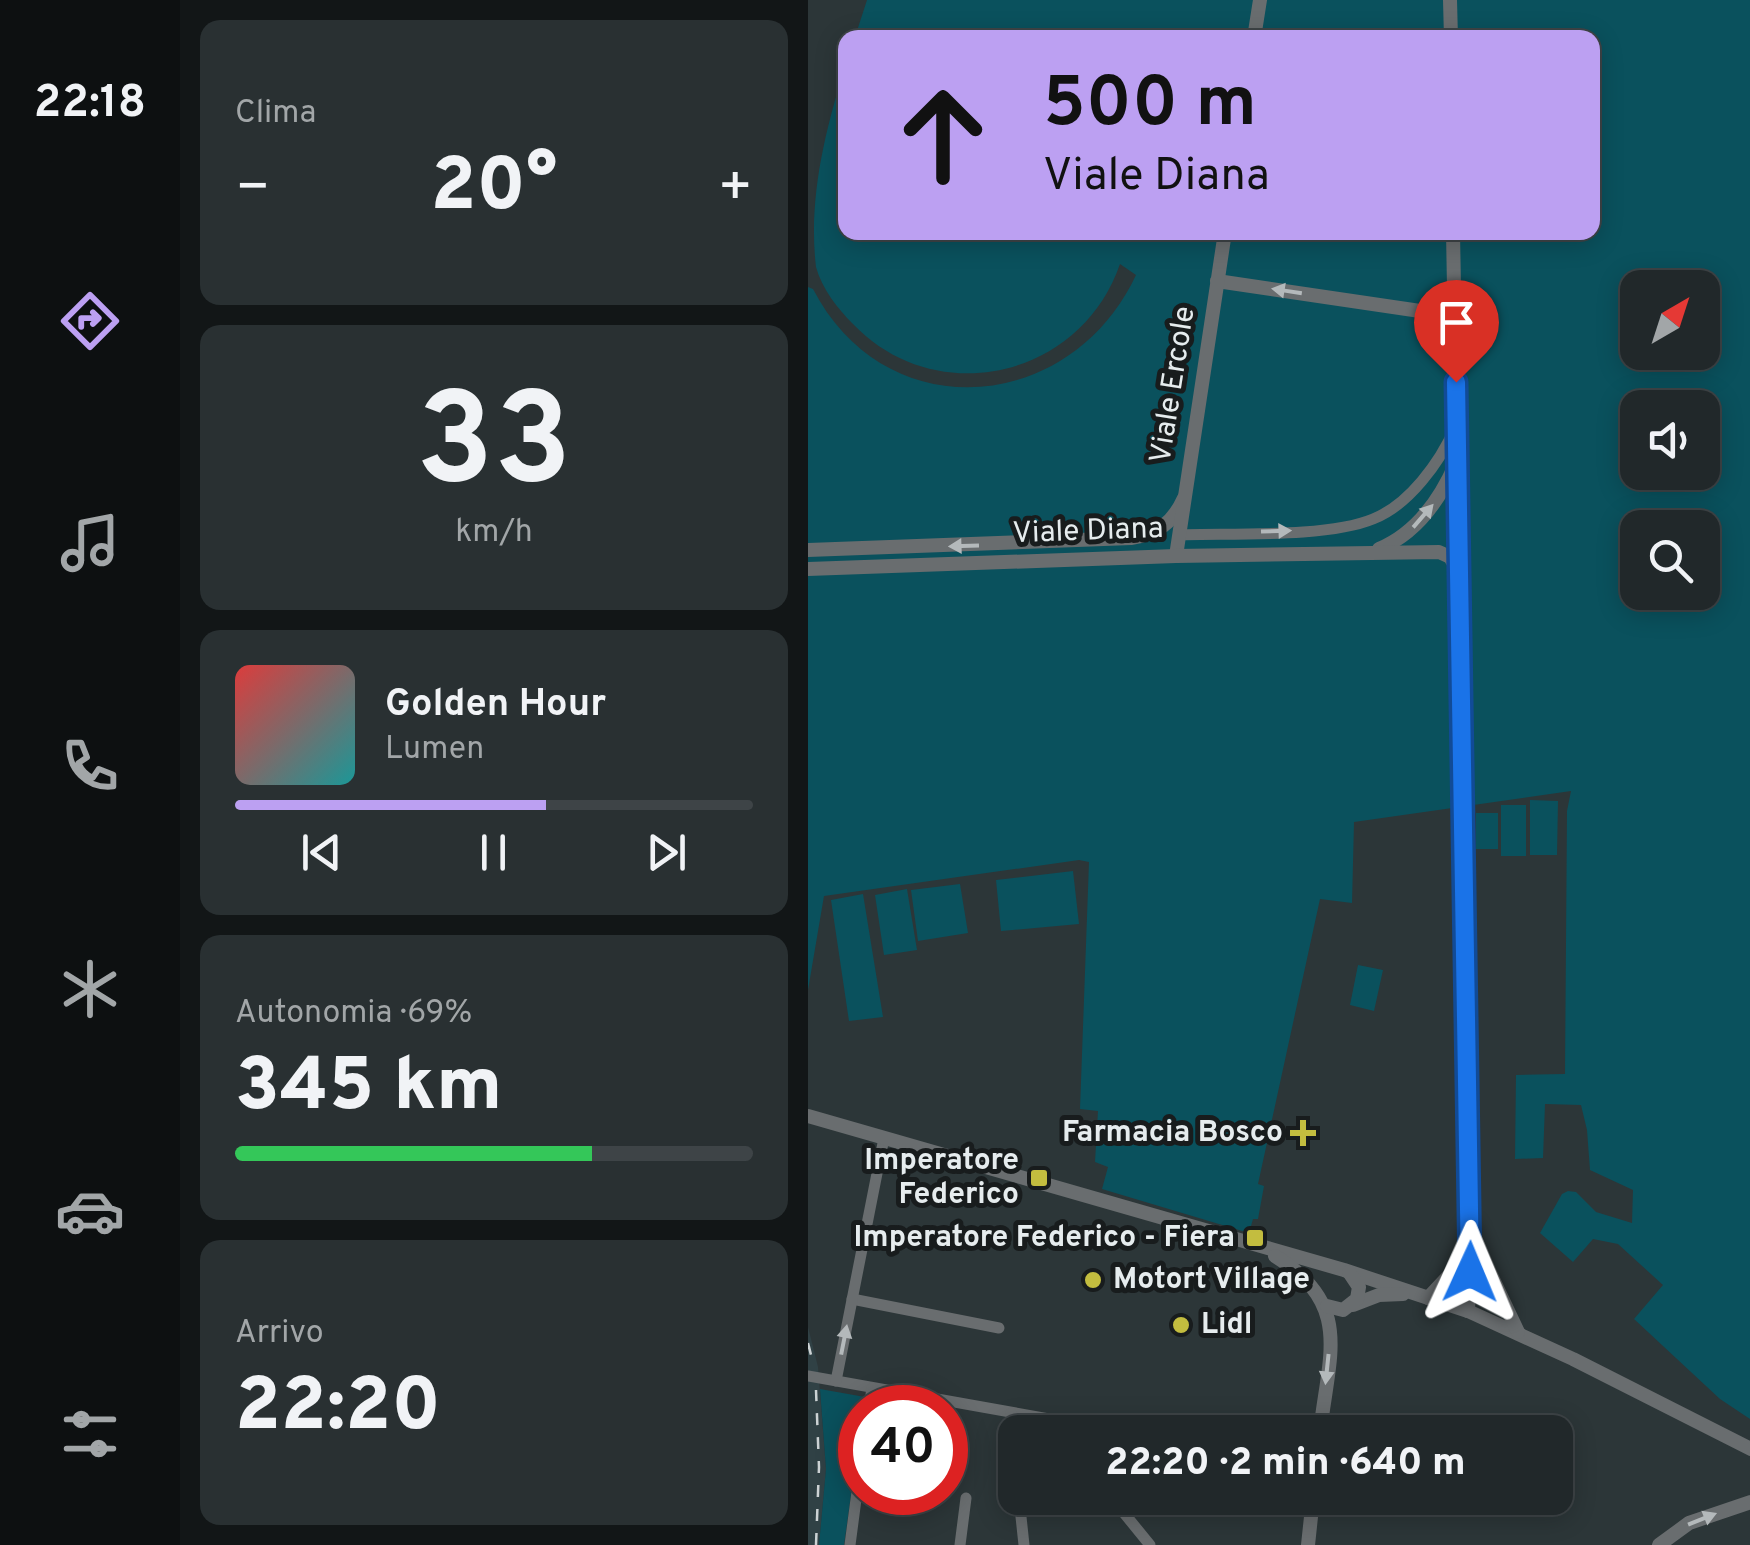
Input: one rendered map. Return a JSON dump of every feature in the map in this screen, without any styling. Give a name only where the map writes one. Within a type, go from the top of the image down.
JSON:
[{"type":"street","points":[[1255,30],[1260,0]]},
{"type":"street","points":[[1450,0],[1451,30]]},
{"type":"street","name":"Viale Ercole","points":[[1176,556],[1224,240]]},
{"type":"street","points":[[1453,240],[1471,1234],[1468,1311]]},
{"type":"street","name":"Viale Ercole","points":[[1218,281],[1454,316]]},
{"type":"street","name":"Viale Diana","points":[[1179,534],[1320,530],[1373,520],[1412,491],[1448,442],[1457,422]]},
{"type":"street","name":"Viale Diana","points":[[1370,553],[1392,544],[1418,524],[1440,495],[1458,460]]},
{"type":"street","name":"Viale Diana","points":[[808,550],[1131,538],[1164,526],[1184,498]]},
{"type":"street","name":"Viale Diana","points":[[808,569],[1370,553],[1445,554],[1455,562],[1460,575]]},
{"type":"street","points":[[808,1116],[1344,1271],[1468,1311],[1518,1332],[1750,1449]]},
{"type":"street","points":[[836,1381],[884,1138]]},
{"type":"street","points":[[1327,1306],[1338,1310],[1379,1295],[1421,1296],[1462,1259],[1471,1234]]},
{"type":"street","points":[[1471,1234],[1518,1332]]},
{"type":"street","points":[[1266,1250],[1290,1266],[1327,1306],[1330,1334],[1322,1415]]},
{"type":"street","points":[[1318,1292],[1324,1276],[1344,1271]]},
{"type":"street","points":[[1344,1271],[1359,1287],[1353,1304]]},
{"type":"street","points":[[852,1299],[999,1328]]},
{"type":"street","points":[[808,1376],[857,1385]]},
{"type":"street","points":[[968,1405],[1023,1415]]},
{"type":"street","points":[[1660,1545],[1690,1523],[1750,1502]]},
{"type":"street","points":[[850,1545],[854,1515]]},
{"type":"street","points":[[960,1545],[964,1515]]},
{"type":"street","points":[[1021,1515],[1024,1545]]},
{"type":"street","points":[[1125,1515],[1150,1545]]},
{"type":"street","points":[[1308,1545],[1311,1515]]},
{"type":"shaded area","points":[[867,0],[1750,0],[1750,1419],[1720,1399],[1634,1319],[1663,1285],[1618,1244],[1593,1239],[1573,1262],[1540,1233],[1562,1194],[1568,1191],[1576,1192],[1596,1212],[1632,1223],[1633,1190],[1590,1170],[1581,1105],[1545,1104],[1543,1158],[1515,1159],[1516,1075],[1565,1074],[1567,811],[1571,791],[1354,822],[1352,903],[1320,899],[1258,1184],[1264,1186],[1258,1219],[1253,1219],[1249,1233],[1102,1189],[1108,1167],[1095,1162],[1098,1111],[1080,1109],[1089,862],[1079,860],[824,896],[808,990],[808,287],[845,335],[885,366],[930,383],[978,387],[1024,378],[1068,356],[1106,321],[1136,275],[1120,264],[1101,303],[1074,334],[1040,356],[1003,369],[964,373],[924,367],[887,351],[853,324],[826,291],[816,267],[814,242],[820,165],[838,92],[838,240],[1600,240],[1600,30],[857,30]]},
{"type":"shaded area","points":[[1530,800],[1558,801],[1557,855],[1530,855]]},
{"type":"shaded area","points":[[1501,805],[1526,805],[1526,856],[1501,856]]},
{"type":"shaded area","points":[[1476,813],[1498,813],[1498,849],[1476,849]]},
{"type":"shaded area","points":[[1073,871],[1079,924],[1001,931],[996,880]]},
{"type":"shaded area","points":[[960,884],[968,933],[918,941],[911,890]]},
{"type":"shaded area","points":[[907,889],[917,950],[884,955],[875,895]]},
{"type":"shaded area","points":[[863,894],[883,1017],[849,1021],[831,900]]},
{"type":"shaded area","points":[[1358,965],[1383,970],[1374,1011],[1350,1005]]},
{"type":"shaded area","points":[[808,1327],[818,1367],[826,1469],[819,1545],[808,1545]]},
{"type":"shaded area","points":[[820,1389],[838,1392],[838,1515],[848,1515],[844,1545],[819,1545],[826,1469]]},
{"type":"railway","points":[[808,1343],[812,1359]]},
{"type":"railway","points":[[816,1390],[816,1545]]},
{"type":"place","name":"Farmacia Bosco","points":[[1303,1133]]},
{"type":"place","name":"Imperatore Federico","points":[[1039,1178]]},
{"type":"place","name":"Imperatore Federico - Fiera","points":[[1255,1238]]},
{"type":"place","name":"Motort Village","points":[[1093,1280]]},
{"type":"place","name":"Lidl","points":[[1181,1325]]},
{"type":"route","points":[[1456,382],[1470,1272]]}]
